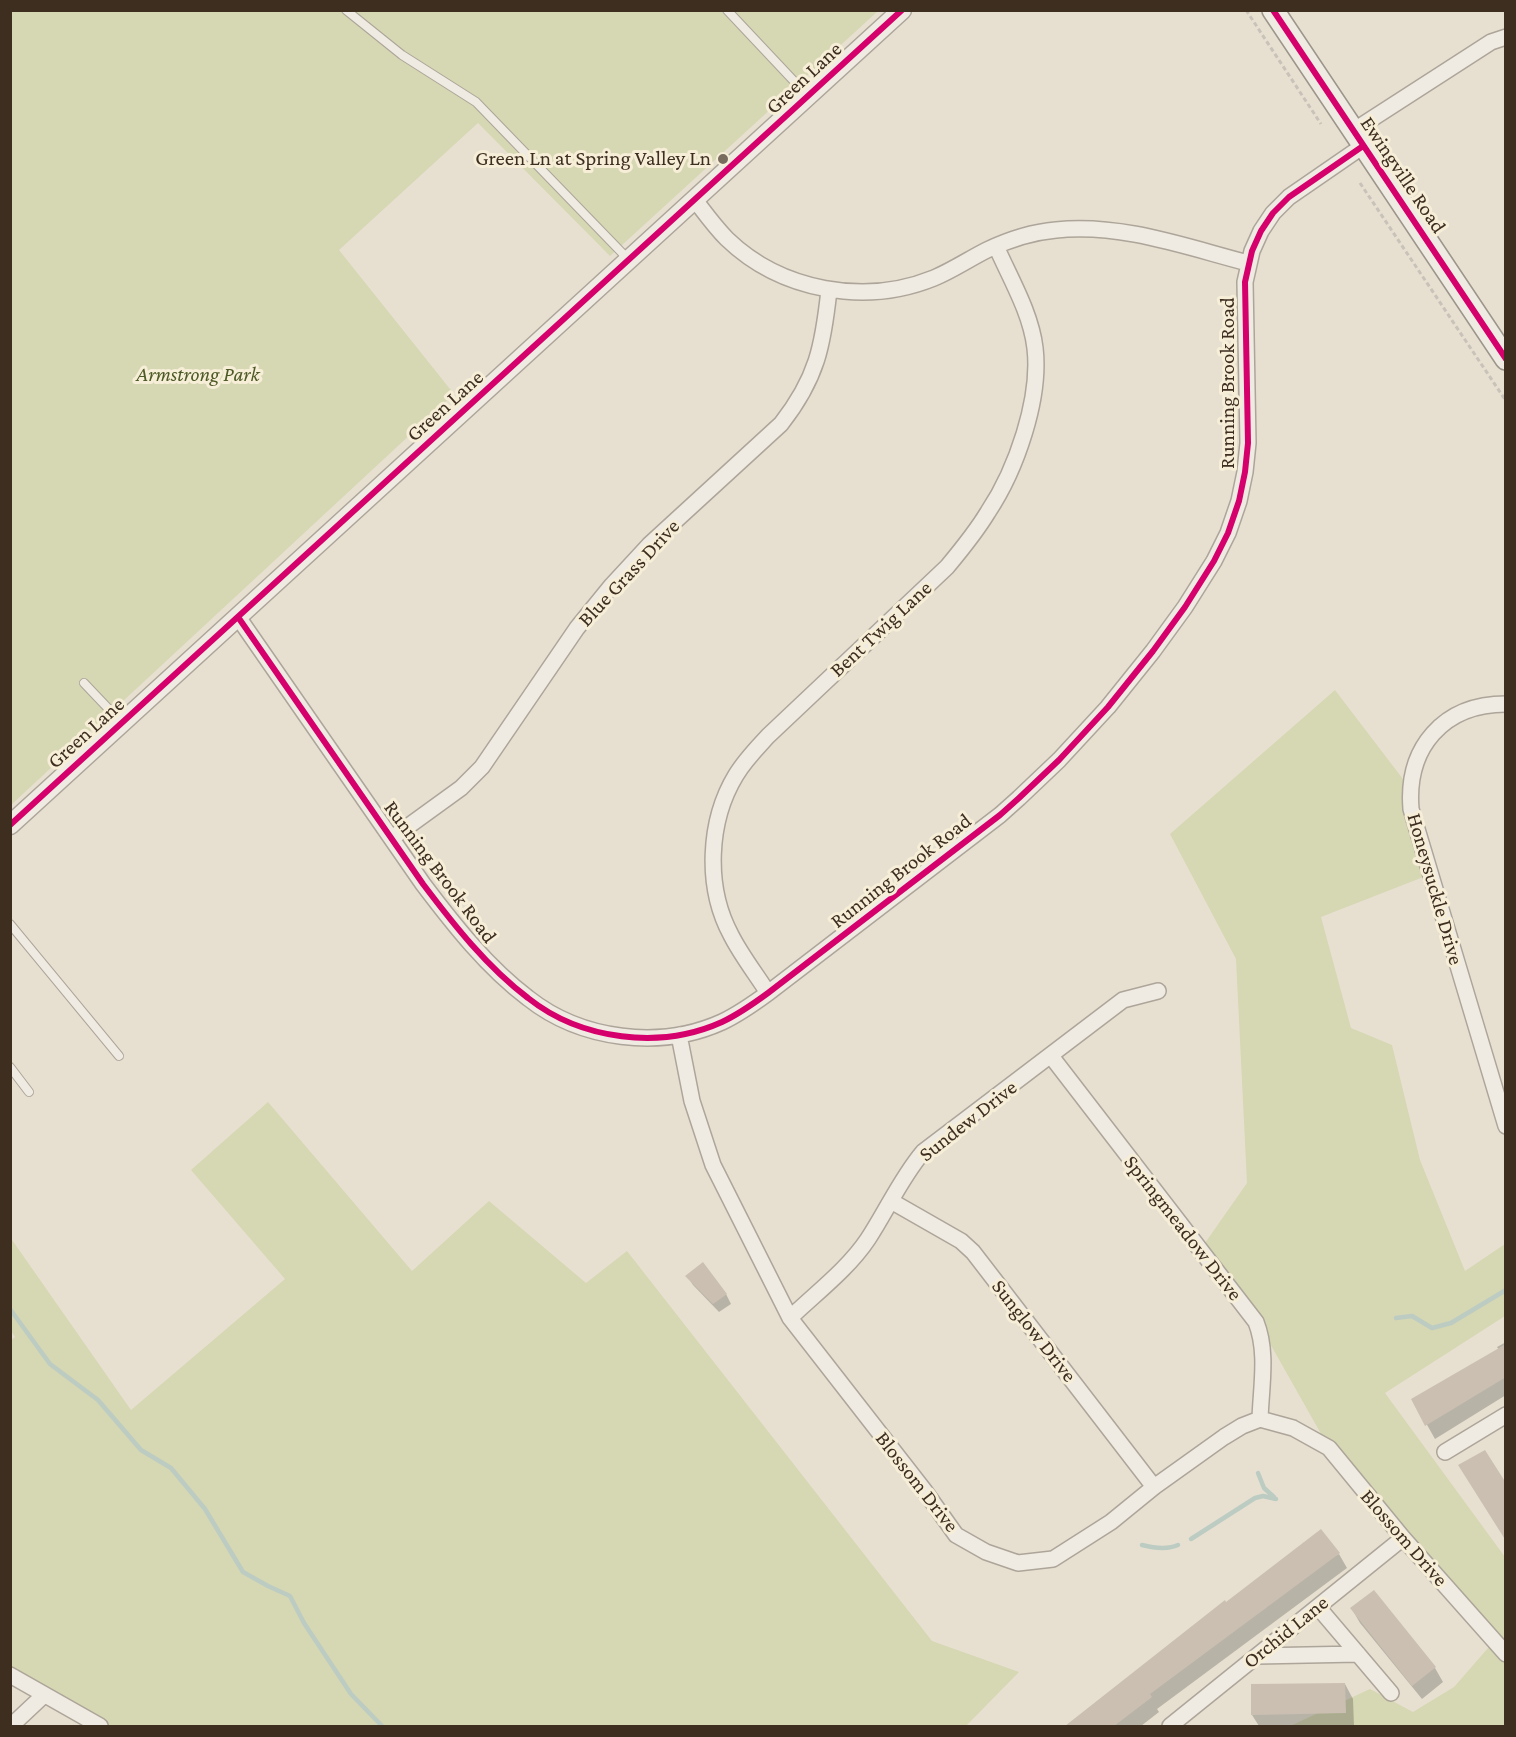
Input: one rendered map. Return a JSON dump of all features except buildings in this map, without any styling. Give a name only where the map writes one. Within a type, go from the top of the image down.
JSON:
[{"type":"main road","name":"Ewingville Road","points":[[1273,10],[1506,359]]},
{"type":"street","name":"Green Lane","points":[[10,825],[902,10]]},
{"type":"street","name":"Running Brook Road","points":[[238,617],[450,919],[478,952],[528,999],[554,1015],[605,1034],[631,1037],[679,1035],[720,1022],[744,1010],[768,993],[1000,815],[1059,760],[1108,707],[1153,651],[1185,607],[1214,561],[1228,533],[1239,501],[1248,442],[1245,282],[1248,263],[1261,231],[1273,213],[1289,197],[1358,138],[1491,42],[1506,37]]},
{"type":"street","points":[[695,200],[727,239],[748,256],[771,270],[799,282],[829,290],[882,291],[909,286],[934,278],[996,246],[1024,236],[1054,230],[1082,228],[1113,230],[1248,263]]},
{"type":"street","name":"Bent Twig Lane","points":[[768,993],[730,934],[714,881],[713,855],[716,829],[723,803],[735,777],[750,755],[768,736],[947,567],[970,540],[990,510],[1006,479],[1022,441],[1030,406],[1036,374],[1035,348],[1030,326],[996,246]]},
{"type":"street","name":"Blue Grass Drive","points":[[392,838],[461,788],[482,767],[577,628],[612,585],[649,545],[781,424],[798,402],[812,377],[821,351],[829,290]]},
{"type":"street","name":"Honeysuckle Drive","points":[[1506,704],[1490,704],[1473,708],[1455,715],[1440,726],[1418,756],[1412,773],[1410,792],[1411,809],[1506,1126]]},
{"type":"street","name":"Sundew Drive","points":[[790,1318],[853,1258],[868,1239],[911,1167],[923,1152],[1122,1000],[1158,991]]},
{"type":"street","name":"Blossom Drive","points":[[679,1035],[692,1101],[713,1165],[790,1318],[924,1490],[956,1535],[986,1552],[1018,1563],[1053,1559],[1110,1522],[1224,1437],[1260,1419],[1293,1428],[1329,1448],[1403,1538],[1506,1654]]},
{"type":"street","name":"Springmeadow Drive","points":[[1051,1056],[1256,1322],[1263,1348],[1260,1419]]},
{"type":"street","name":"Sunglow Drive","points":[[891,1201],[961,1241],[973,1252],[1154,1487]]},
{"type":"street","points":[[1445,1452],[1503,1422]]},
{"type":"street","name":"Orchid Lane","points":[[1170,1726],[1403,1538]]},
{"type":"street","points":[[1318,1607],[1391,1693]]},
{"type":"street","points":[[1257,1656],[1358,1654]]},
{"type":"street","points":[[10,1675],[100,1726]]},
{"type":"street","points":[[10,1726],[44,1695]]},
{"type":"lane","points":[[346,10],[402,55],[476,102],[629,260]]},
{"type":"lane","points":[[727,10],[808,96]]},
{"type":"lane","points":[[84,683],[122,723]]},
{"type":"lane","points":[[10,924],[119,1056]]},
{"type":"lane","points":[[10,1067],[28,1092]]},
{"type":"path","points":[[1246,10],[1321,124]]},
{"type":"path","points":[[1360,183],[1506,401]]},
{"type":"green space","name":"Armstrong Park","points":[[11,11],[878,11],[610,256],[478,123],[339,250],[454,394],[11,805]]},
{"type":"green space","points":[[1335,690],[1409,787],[1426,876],[1321,917],[1351,1028],[1392,1045],[1420,1160],[1465,1271],[1505,1244],[1505,1316],[1385,1393],[1505,1557],[1505,1726],[1290,1726],[1370,1689],[1413,1712],[1454,1687],[1495,1640],[1329,1448],[1264,1333],[1205,1243],[1247,1183],[1236,959],[1170,834]]},
{"type":"green space","points":[[268,1102],[412,1271],[489,1201],[586,1283],[627,1251],[932,1641],[1019,1672],[966,1726],[95,1726],[11,1677],[10,1341],[15,1337],[10,1330],[10,1237],[131,1410],[285,1279],[191,1170]]},
{"type":"waterway","points":[[1396,1318],[1412,1316],[1432,1328],[1451,1323],[1506,1290]]},
{"type":"waterway","points":[[10,1309],[50,1364],[98,1400],[141,1450],[171,1468],[205,1509],[243,1572],[290,1596],[304,1623],[351,1694],[382,1726]]},
{"type":"waterway","points":[[1258,1473],[1264,1488],[1274,1497]]},
{"type":"waterway","points":[[1191,1539],[1255,1498],[1263,1496],[1276,1499]]},
{"type":"waterway","points":[[1142,1545],[1160,1548],[1178,1545]]},
{"type":"cycle path","points":[[10,825],[902,10]]},
{"type":"cycle path","points":[[1273,10],[1506,359]]},
{"type":"cycle path","points":[[238,617],[423,884],[472,945],[513,986],[549,1012],[572,1023],[622,1036],[647,1038],[673,1036],[698,1031],[722,1022],[768,993],[1000,815],[1059,760],[1108,707],[1153,651],[1185,607],[1214,561],[1228,533],[1239,501],[1248,443],[1245,282],[1252,251],[1273,213],[1289,197],[1363,146]]},
{"type":"place","name":"Green Ln at Spring Valley Ln","points":[[723,159]]}]
